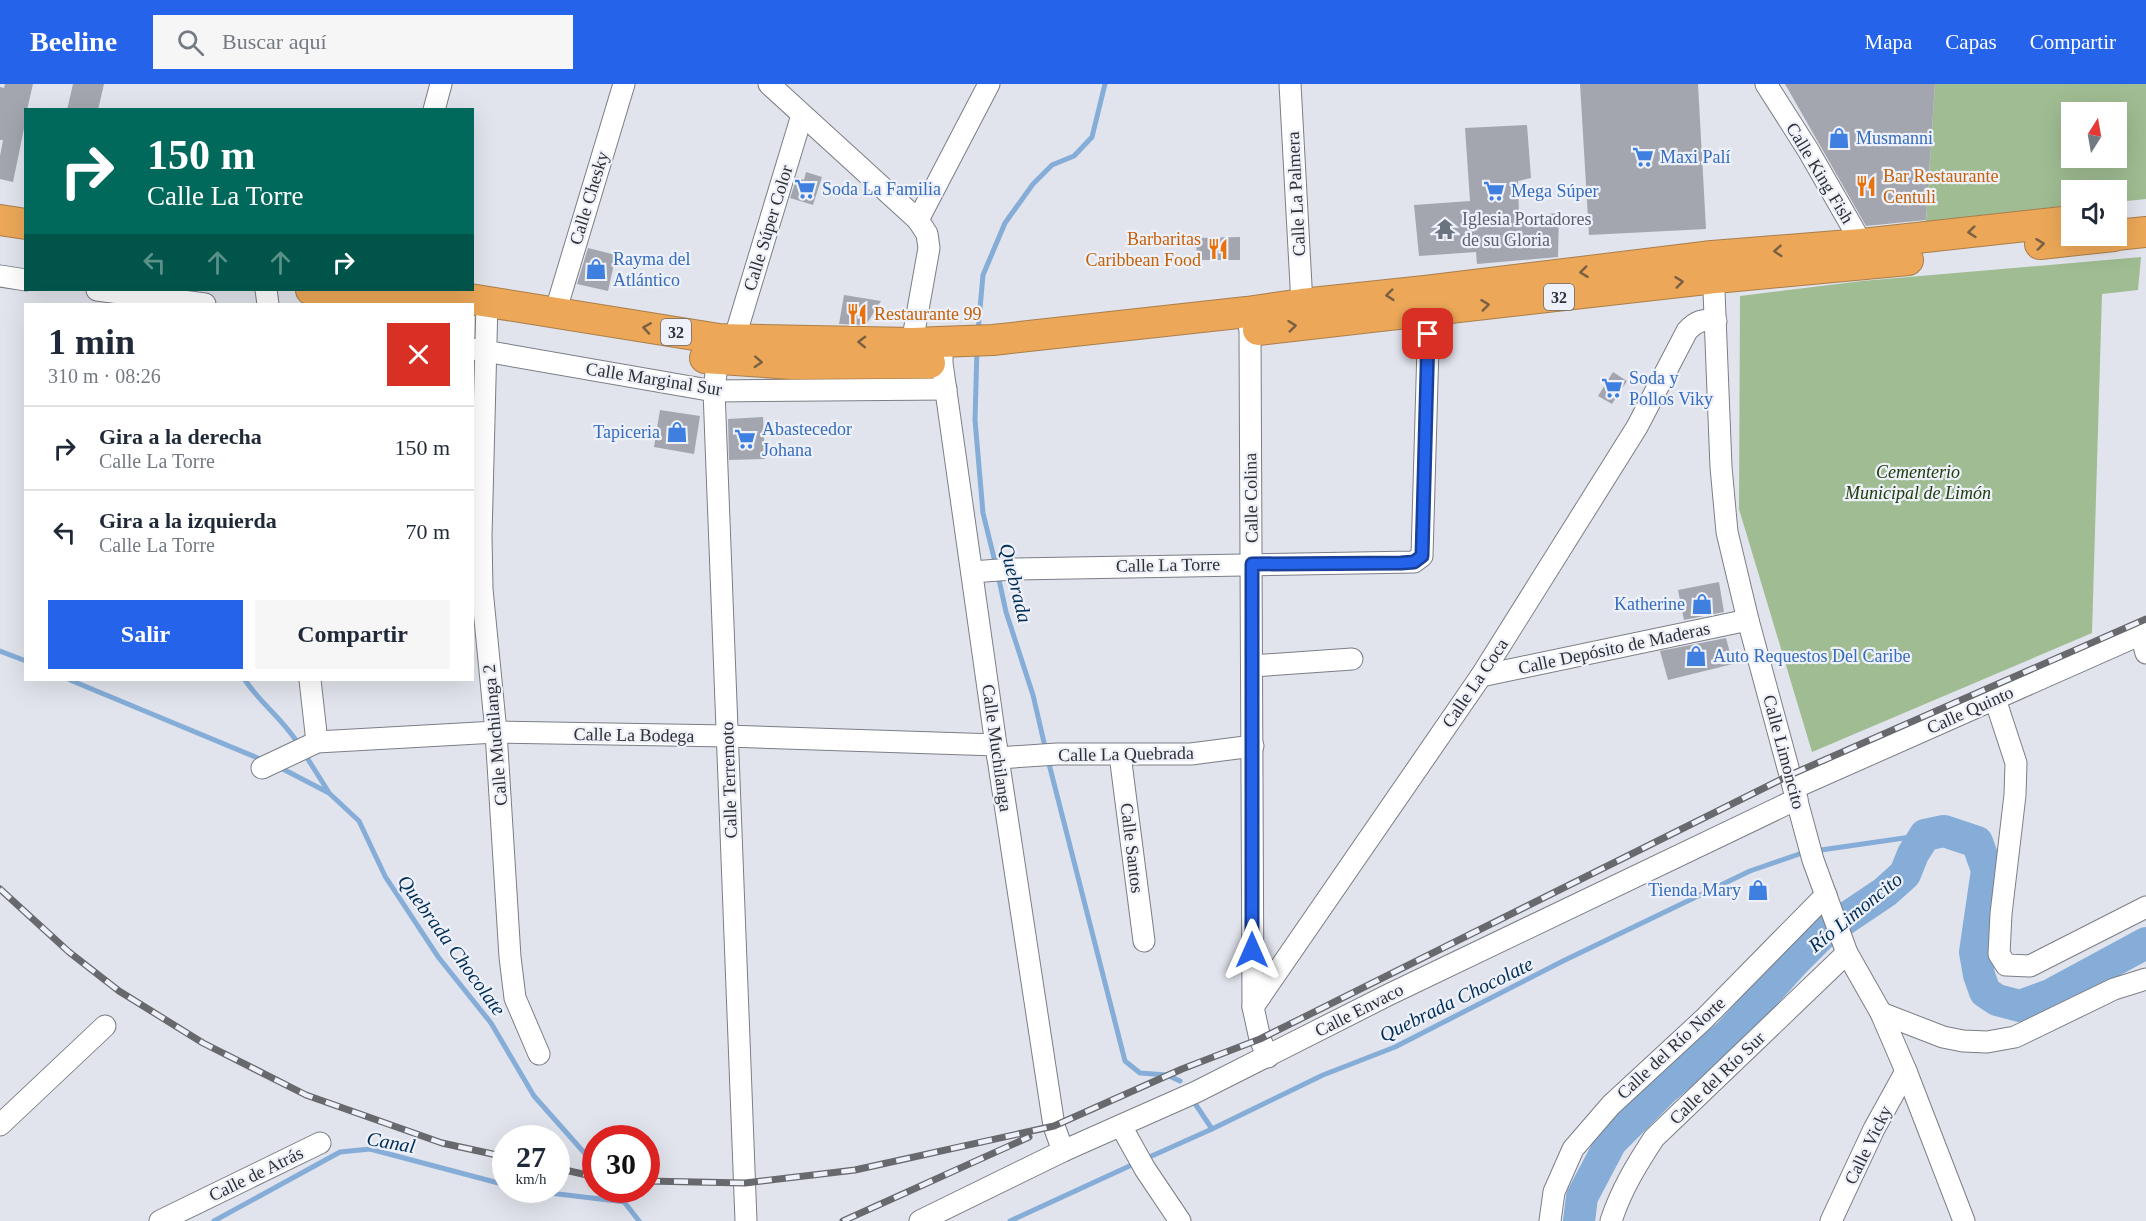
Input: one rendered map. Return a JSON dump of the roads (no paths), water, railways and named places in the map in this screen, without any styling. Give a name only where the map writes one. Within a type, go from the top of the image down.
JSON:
[{"type":"highway","points":[[2127,215],[2146,212]]},
{"type":"highway","points":[[0,220],[24,224]]},
{"type":"highway","name":"32","points":[[1864,255],[2061,223]]},
{"type":"highway","name":"32","points":[[2127,234],[2146,232]]},
{"type":"highway","name":"32","points":[[482,313],[555,313],[724,347],[792,364],[950,359],[999,349],[1427,302],[1713,267],[2061,239]]},
{"type":"highway","points":[[0,241],[24,245]]},
{"type":"highway","points":[[317,291],[391,303]]},
{"type":"highway","name":"32","points":[[417,291],[452,303]]},
{"type":"highway","name":"32","points":[[1248,322],[1302,304],[1427,302]]},
{"type":"highway","name":"32","points":[[482,313],[724,347],[912,343],[950,359]]},
{"type":"street","points":[[435,108],[441,84]]},
{"type":"street","name":"Calle Chesky","points":[[555,313],[624,84]]},
{"type":"street","points":[[770,84],[918,220],[927,234],[929,248],[912,343]]},
{"type":"street","points":[[918,220],[989,84]]},
{"type":"street","name":"Calle La Palmera","points":[[1290,84],[1302,304]]},
{"type":"street","name":"Calle King Fish","points":[[1766,84],[1808,150],[1864,255]]},
{"type":"street","name":"Calle Súper Color","points":[[724,347],[802,115]]},
{"type":"street","name":"Calle Limoncito","points":[[1713,267],[1721,467],[1727,532],[1748,620],[1810,850],[1844,946],[1881,1012],[1964,1221]]},
{"type":"street","points":[[0,276],[24,280]]},
{"type":"street","points":[[105,291],[197,303]]},
{"type":"street","name":"Calle La Torre","points":[[977,571],[1414,562],[1422,556],[1427,302]]},
{"type":"street","name":"Calle Muchilanga 2","points":[[482,313],[479,350],[482,589],[496,732],[515,998],[539,1054]]},
{"type":"street","name":"Calle La Coca","points":[[1253,1007],[1481,676],[1637,427],[1688,331],[1695,322],[1706,319],[1716,321]]},
{"type":"street","name":"Calle Colina","points":[[1248,322],[1252,564],[1253,1007]]},
{"type":"street","name":"Calle Terremoto","points":[[724,347],[714,391],[746,1221]]},
{"type":"street","name":"Calle Marginal Sur","points":[[479,350],[714,391],[950,359]]},
{"type":"street","name":"Calle Muchilanga","points":[[950,359],[997,752],[1054,1126],[1063,1152]]},
{"type":"street","name":"Calle Depósito de Maderas","points":[[1481,676],[1748,620]]},
{"type":"street","name":"Calle Quinto","points":[[1795,793],[1995,699],[2144,640]]},
{"type":"street","points":[[1252,666],[1352,659]]},
{"type":"street","points":[[262,768],[313,743],[310,681]]},
{"type":"street","points":[[1995,699],[2016,763],[2015,795],[2001,914],[1999,954],[2006,965],[2030,966],[2146,907]]},
{"type":"street","name":"Calle La Bodega","points":[[313,743],[496,732],[727,736],[997,752]]},
{"type":"street","name":"Calle La Quebrada","points":[[997,752],[1022,756],[1191,754],[1253,746]]},
{"type":"street","name":"Calle Santos","points":[[1120,755],[1144,941]]},
{"type":"street","name":"Calle Envaco","points":[[920,1221],[1268,1057],[1795,793]]},
{"type":"street","name":"Calle del Río Norte","points":[[1550,1221],[1554,1192],[1573,1149],[1611,1105],[1828,901]]},
{"type":"street","name":"Calle del Río Sur","points":[[1611,1221],[1617,1201],[1654,1138],[1844,946]]},
{"type":"street","points":[[1881,1012],[1943,1037],[1963,1041],[1988,1041],[2015,1037],[2114,989],[2146,979]]},
{"type":"street","points":[[1253,1007],[1260,1039],[1268,1057]]},
{"type":"street","points":[[0,1125],[105,1026]]},
{"type":"street","name":"Calle Vicky","points":[[1831,1221],[1874,1129],[1906,1071]]},
{"type":"street","points":[[1121,1126],[1180,1221]]},
{"type":"street","name":"Calle de Atrás","points":[[160,1221],[320,1143]]},
{"type":"waterway","name":"Quebrada","points":[[978,331],[983,275],[1005,223],[1033,184],[1052,165],[1074,156],[1092,137],[1105,84]]},
{"type":"waterway","name":"Quebrada","points":[[977,349],[975,420],[983,513],[996,566]]},
{"type":"waterway","name":"Quebrada","points":[[998,575],[1006,612],[1033,695],[1046,751]]},
{"type":"waterway","name":"Quebrada Chocolate","points":[[0,651],[24,660]]},
{"type":"waterway","name":"Quebrada Chocolate","points":[[72,681],[265,761]]},
{"type":"waterway","points":[[246,681],[299,745]]},
{"type":"waterway","points":[[304,753],[328,791]]},
{"type":"waterway","name":"Quebrada","points":[[1048,760],[1125,1061],[1140,1073],[1167,1075],[1180,1081]]},
{"type":"waterway","name":"Quebrada Chocolate","points":[[279,767],[329,793],[359,821],[385,876],[439,958],[491,1023],[534,1096],[582,1150]]},
{"type":"waterway","name":"Río Limoncito","points":[[1579,1221],[1582,1197],[1611,1142],[1664,1089],[1729,1034],[1821,935],[1885,892],[1905,874],[1913,854],[1925,835],[1944,831],[1977,842],[1987,870],[1975,952],[1985,992],[1997,1000],[2020,1006],[2050,995],[2146,943]]},
{"type":"waterway","name":"Quebrada Chocolate","points":[[1814,851],[1925,835]]},
{"type":"waterway","name":"Quebrada Chocolate","points":[[1145,1159],[1323,1075],[1395,1047],[1563,961],[1750,871],[1805,852]]},
{"type":"waterway","name":"Quebrada","points":[[1194,1102],[1212,1129]]},
{"type":"waterway","name":"Canal","points":[[214,1221],[340,1152],[370,1149],[492,1181]]},
{"type":"waterway","name":"Quebrada Chocolate","points":[[1010,1221],[1136,1163]]},
{"type":"waterway","name":"Canal","points":[[570,1195],[582,1197]]},
{"type":"waterway","name":"Quebrada Chocolate","points":[[625,1203],[639,1221]]},
{"type":"railway","points":[[660,1181],[745,1183],[855,1170],[1054,1126],[1182,1069],[1260,1039],[1790,775],[2146,619]]},
{"type":"railway","points":[[0,889],[69,952],[119,991],[203,1043],[306,1095],[442,1143],[492,1154]]},
{"type":"railway","points":[[843,1221],[1029,1137]]},
{"type":"railway","points":[[570,1171],[582,1174]]},
{"type":"place","name":"Musmanni","points":[[1839,138]]},
{"type":"place","name":"Maxi Palí","points":[[1643,157]]},
{"type":"place","name":"Bar Restaurante Centuli","points":[[1866,186]]},
{"type":"place","name":"Soda La Familia","points":[[805,189]]},
{"type":"place","name":"Mega Súper","points":[[1494,191]]},
{"type":"place","name":"Iglesia Portadores de su Gloria","points":[[1445,229]]},
{"type":"place","name":"Barbaritas Caribbean Food","points":[[1218,249]]},
{"type":"place","name":"Rayma del Atlántico","points":[[596,269]]},
{"type":"place","name":"Restaurante 99","points":[[857,314]]},
{"type":"place","name":"Soda y Pollos Viky","points":[[1612,388]]},
{"type":"place","name":"Tapiceria","points":[[677,432]]},
{"type":"place","name":"Abastecedor Johana","points":[[745,439]]},
{"type":"place","name":"Katherine","points":[[1702,604]]},
{"type":"place","name":"Auto Requestos Del Caribe","points":[[1696,656]]},
{"type":"place","name":"Tienda Mary","points":[[1758,890]]},
{"type":"park label","name":"Cementerio Municipal de Limón","points":[[1918,482]]}]
